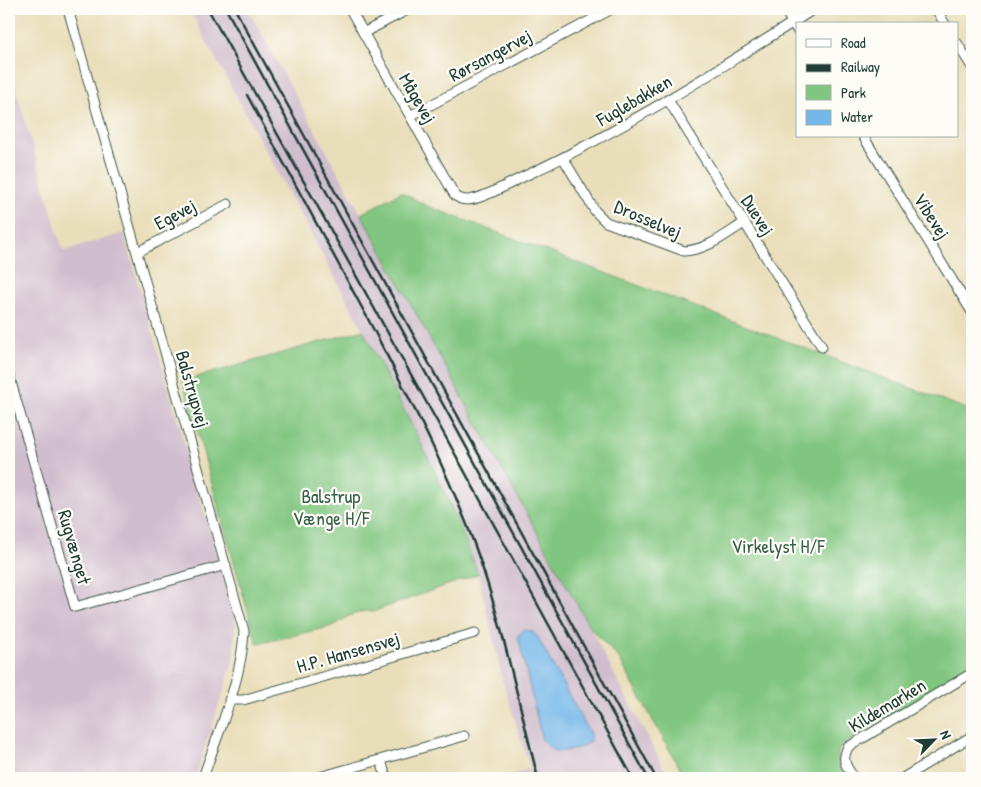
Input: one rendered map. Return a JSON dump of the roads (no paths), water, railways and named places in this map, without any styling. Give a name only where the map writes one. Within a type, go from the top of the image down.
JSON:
[{"type":"street","name":"Balstrupvej","points":[[68,9],[244,631],[243,652],[203,778]]},
{"type":"street","name":"Mågevej","points":[[350,9],[454,194],[461,200]]},
{"type":"street","points":[[363,33],[409,9]]},
{"type":"street","name":"Rørsangervej","points":[[410,116],[612,9]]},
{"type":"street","points":[[784,9],[795,26]]},
{"type":"street","name":"Fuglebakken","points":[[799,22],[814,9]]},
{"type":"street","points":[[936,9],[945,22]]},
{"type":"street","name":"Fuglebakken","points":[[461,200],[474,199],[563,158],[668,100],[795,26]]},
{"type":"street","points":[[958,45],[972,68]]},
{"type":"street","name":"Duevej","points":[[668,100],[822,347]]},
{"type":"street","name":"Vibevej","points":[[864,138],[972,312]]},
{"type":"street","name":"Drosselvej","points":[[563,158],[595,211],[606,222],[684,252],[696,251],[705,247],[744,223]]},
{"type":"street","name":"Egevej","points":[[138,252],[228,204]]},
{"type":"street","name":"Rugvænget","points":[[9,375],[75,607],[226,565]]},
{"type":"street","name":"H.P. Hansensvej","points":[[229,700],[243,700],[475,633]]},
{"type":"street","name":"Kildemarken","points":[[854,778],[846,766],[844,755],[848,747],[972,673]]},
{"type":"street","points":[[316,778],[464,736]]},
{"type":"street","points":[[903,778],[972,736]]},
{"type":"street","points":[[381,760],[386,778]]},
{"type":"water","points":[[523,630],[531,631],[537,636],[590,734],[590,741],[579,748],[558,751],[549,747],[542,740],[518,636]]},
{"type":"railway","points":[[208,9],[633,778]]},
{"type":"railway","points":[[226,9],[648,778]]},
{"type":"railway","points":[[235,9],[656,778]]},
{"type":"railway","points":[[247,95],[382,345],[425,430],[464,516],[485,574],[538,778]]},
{"type":"park label","name":"Balstrup Vænge H/F","points":[[331,507]]},
{"type":"park label","name":"Virkelyst H/F","points":[[778,546]]}]
